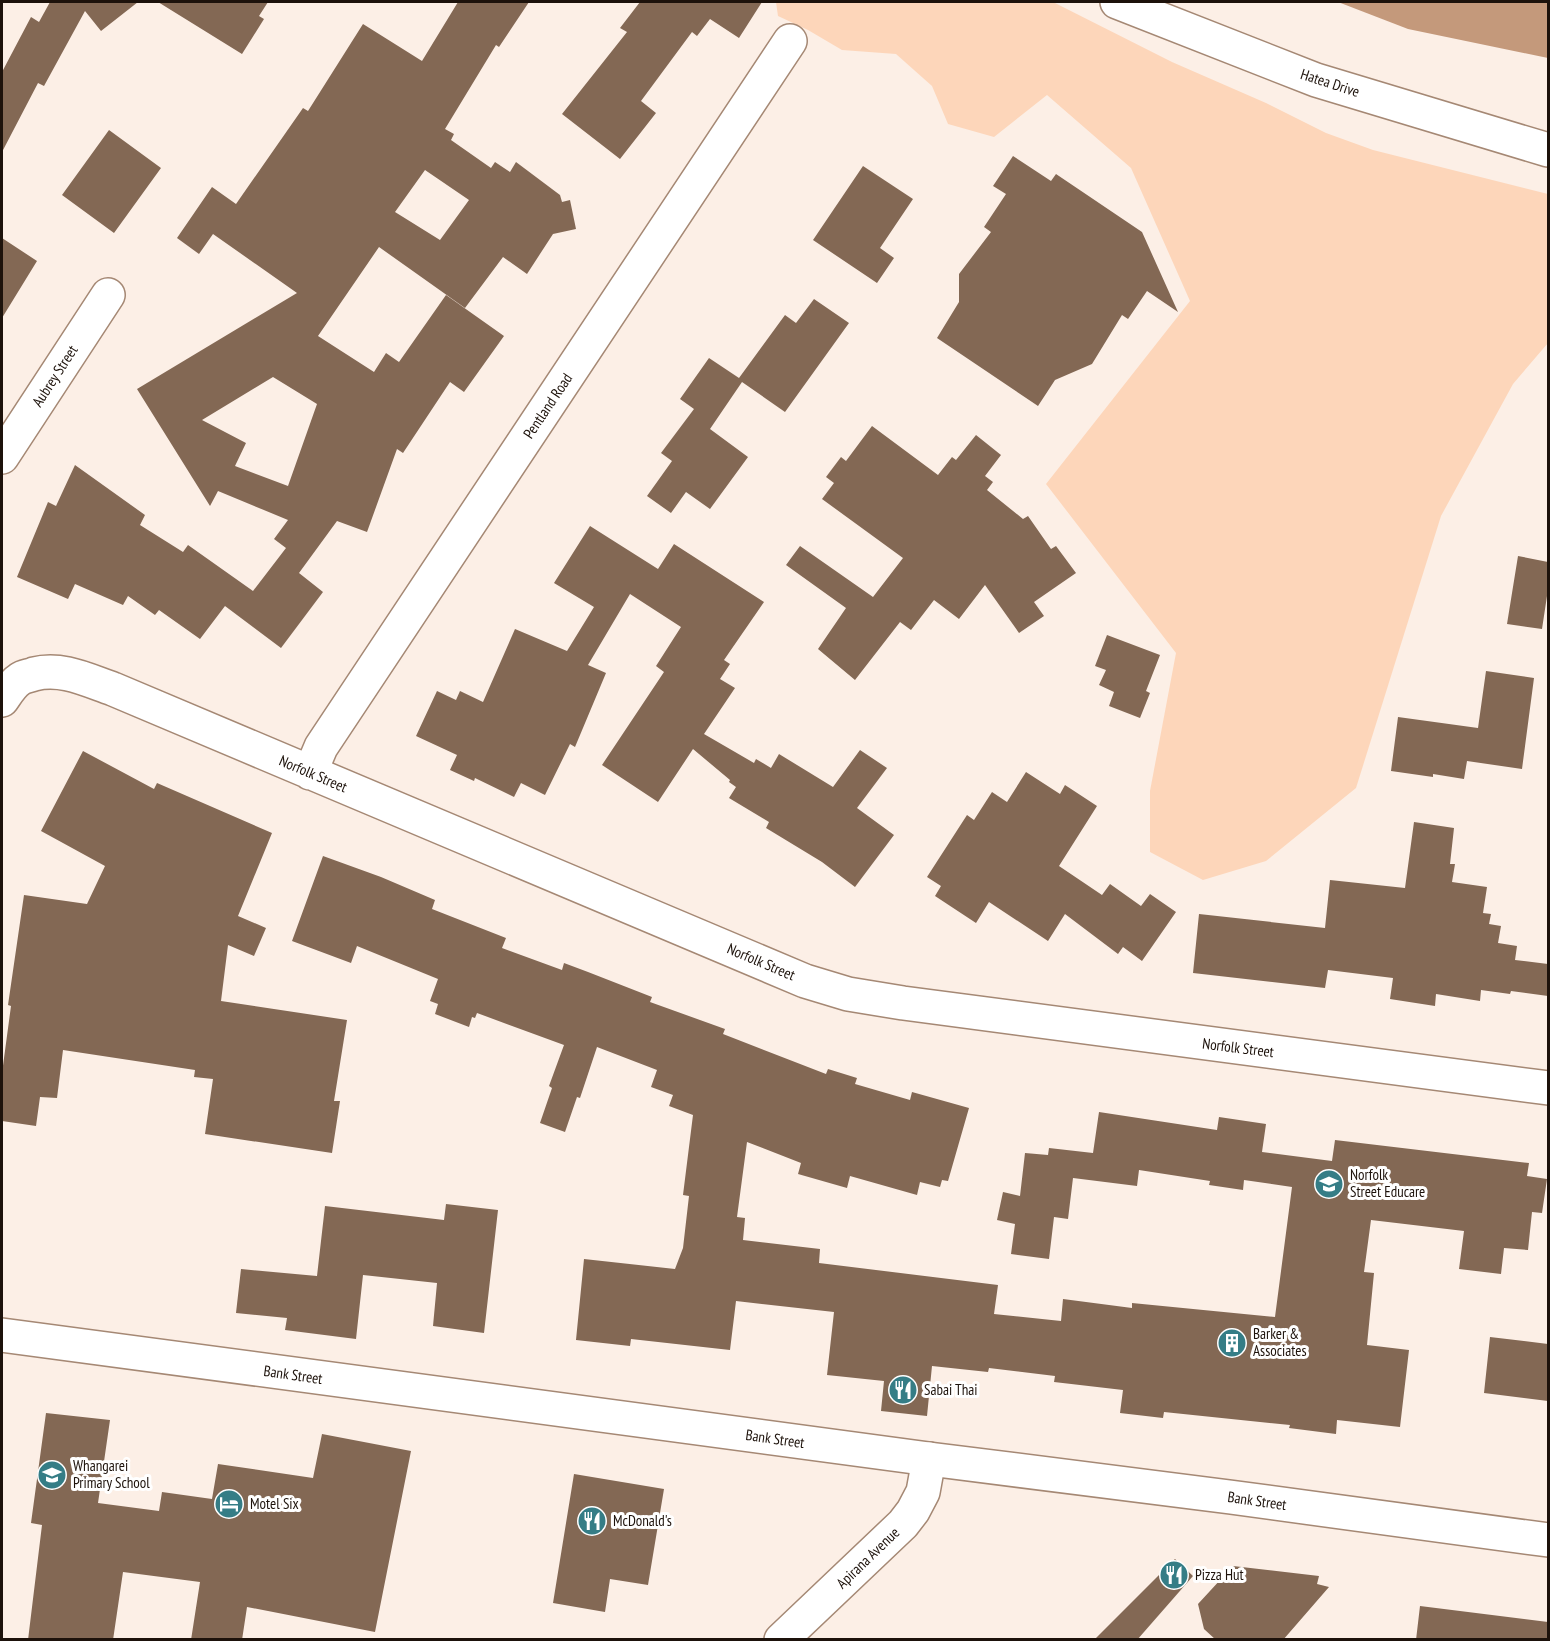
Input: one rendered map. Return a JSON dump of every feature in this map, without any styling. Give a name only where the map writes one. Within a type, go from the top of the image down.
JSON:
[{"type":"street","name":"Hatea Drive","points":[[1118,2],[1316,80],[1548,150]]},
{"type":"street","name":"Pentland Road","points":[[310,773],[321,747],[790,41]]},
{"type":"street","name":"Aubrey Street","points":[[2,457],[108,295]]},
{"type":"street","name":"Norfolk Street","points":[[8,681],[59,671],[78,676],[805,981],[848,993],[915,1005],[1548,1088]]},
{"type":"street","name":"Bank Street","points":[[2,1335],[1548,1540]]},
{"type":"street","name":"Apirana Avenue","points":[[781,1640],[903,1524],[923,1492],[929,1459]]},
{"type":"shaded area","points":[[776,2],[1053,2],[1172,62],[1266,103],[1326,133],[1373,150],[1548,194],[1548,343],[1513,384],[1441,516],[1356,788],[1266,861],[1203,880],[1150,852],[1150,791],[1176,653],[1046,484],[1190,301],[1131,168],[1047,95],[994,137],[948,124],[932,86],[896,54],[842,50],[778,16]]},
{"type":"shaded area","points":[[1338,2],[1548,2],[1548,58],[1408,29]]},
{"type":"building","points":[[50,2],[138,2],[101,31],[85,11],[44,86],[38,83],[2,152],[2,72],[31,17],[39,22]]},
{"type":"building","points":[[158,2],[268,2],[259,16],[264,19],[242,54]]},
{"type":"building","points":[[458,2],[529,2],[499,47],[496,45],[445,129],[454,134],[451,140],[491,168],[495,162],[510,172],[516,162],[560,195],[562,202],[570,200],[576,229],[553,234],[527,274],[503,257],[465,308],[379,247],[318,336],[374,372],[386,353],[399,362],[446,295],[504,336],[464,392],[450,382],[403,453],[397,449],[367,532],[337,521],[299,573],[323,592],[281,648],[225,606],[200,639],[159,610],[155,615],[128,596],[123,605],[75,584],[68,599],[17,577],[48,502],[56,506],[75,465],[145,515],[140,525],[183,552],[188,545],[253,591],[286,548],[274,539],[288,520],[218,491],[210,506],[137,389],[297,293],[213,234],[199,254],[177,238],[212,187],[236,204],[303,108],[308,111],[363,24],[422,61]],"holes":[[[425,170],[469,200],[440,240],[395,212]],[[273,377],[317,404],[288,486],[235,466],[246,443],[202,420]]]},
{"type":"building","points":[[640,2],[762,2],[739,38],[710,19],[697,36],[692,32],[641,101],[656,113],[620,159],[562,114],[627,32],[620,28]]},
{"type":"building","points":[[109,130],[161,168],[114,233],[62,195]]},
{"type":"building","points":[[1013,156],[1051,181],[1056,174],[1142,232],[1178,312],[1147,291],[1128,319],[1122,315],[1092,364],[1055,380],[1038,406],[937,338],[959,302],[959,274],[991,232],[984,227],[1006,194],[993,186]]},
{"type":"building","points":[[863,166],[913,199],[880,248],[894,258],[877,283],[813,240]]},
{"type":"building","points":[[2,238],[37,261],[2,318]]},
{"type":"building","points":[[814,299],[849,323],[785,412],[742,382],[710,429],[748,457],[710,509],[686,492],[671,513],[647,496],[672,461],[661,453],[694,409],[680,399],[709,358],[739,378],[785,315],[796,323]]},
{"type":"building","points":[[872,426],[938,475],[952,457],[956,460],[976,435],[1001,455],[985,476],[993,482],[987,490],[1023,519],[1028,516],[1051,549],[1056,546],[1076,573],[1034,602],[1044,616],[1019,633],[985,585],[959,619],[934,600],[911,630],[900,622],[855,680],[818,649],[846,608],[786,565],[800,546],[873,597],[903,558],[822,499],[834,483],[826,477],[841,457],[846,461]]},
{"type":"building","points":[[590,526],[658,569],[674,544],[764,602],[724,660],[730,664],[720,679],[735,688],[704,734],[754,763],[756,759],[771,768],[779,754],[833,787],[860,750],[887,768],[857,808],[894,835],[855,887],[822,862],[766,828],[769,822],[729,798],[736,787],[693,749],[658,802],[602,765],[664,672],[656,666],[681,627],[630,594],[588,665],[606,673],[575,747],[570,744],[545,795],[521,783],[514,797],[475,778],[474,781],[450,770],[457,755],[416,736],[437,691],[456,700],[460,691],[483,702],[515,629],[567,651],[594,607],[554,583]]},
{"type":"building","points":[[1518,556],[1548,562],[1548,597],[1542,629],[1507,624]]},
{"type":"building","points":[[1107,635],[1160,655],[1146,691],[1150,693],[1140,718],[1109,706],[1114,692],[1099,685],[1106,670],[1095,666]]},
{"type":"building","points":[[1486,671],[1534,678],[1522,769],[1467,761],[1464,779],[1391,771],[1398,717],[1478,728]]},
{"type":"building","points":[[83,751],[154,789],[157,783],[272,833],[238,916],[266,928],[254,956],[228,945],[221,1001],[347,1020],[334,1101],[340,1101],[332,1153],[205,1134],[213,1079],[194,1077],[195,1070],[63,1050],[57,1098],[40,1097],[36,1126],[2,1121],[2,1073],[11,1006],[8,1005],[24,895],[87,904],[105,866],[41,831]]},
{"type":"building","points":[[1026,772],[1060,794],[1065,785],[1097,806],[1059,866],[1102,895],[1110,884],[1141,906],[1150,894],[1176,912],[1142,961],[1123,947],[1118,954],[1065,914],[1048,941],[989,902],[976,923],[935,896],[941,886],[927,877],[967,815],[974,820],[992,792],[1007,802]]},
{"type":"building","points":[[1414,822],[1454,828],[1450,864],[1455,864],[1452,882],[1487,887],[1483,913],[1491,914],[1489,924],[1501,926],[1498,943],[1517,946],[1515,960],[1548,964],[1548,996],[1481,990],[1480,1001],[1436,994],[1435,1006],[1390,999],[1393,978],[1328,970],[1325,988],[1193,973],[1199,914],[1325,928],[1330,880],[1405,888]]},
{"type":"building","points":[[323,856],[435,900],[432,909],[506,938],[502,948],[562,970],[564,963],[588,972],[652,997],[650,1002],[725,1029],[723,1034],[826,1074],[828,1069],[857,1078],[855,1084],[910,1100],[912,1092],[969,1108],[948,1181],[942,1180],[940,1187],[920,1182],[917,1195],[850,1176],[847,1188],[798,1174],[801,1163],[747,1142],[737,1217],[745,1218],[743,1240],[820,1249],[819,1263],[998,1285],[994,1314],[1061,1321],[1063,1299],[1132,1308],[1132,1303],[1275,1317],[1292,1187],[1244,1180],[1243,1190],[1209,1185],[1210,1181],[1139,1170],[1137,1186],[1073,1178],[1068,1219],[1054,1217],[1049,1259],[1011,1254],[1015,1224],[997,1220],[1003,1192],[1020,1196],[1025,1153],[1048,1155],[1049,1148],[1093,1153],[1099,1112],[1217,1130],[1219,1117],[1266,1124],[1262,1152],[1332,1161],[1335,1140],[1529,1163],[1527,1176],[1547,1179],[1542,1213],[1532,1212],[1528,1250],[1504,1248],[1501,1274],[1459,1269],[1464,1231],[1371,1220],[1364,1272],[1374,1273],[1367,1345],[1409,1350],[1400,1427],[1337,1420],[1336,1434],[1289,1428],[1290,1425],[1164,1412],[1163,1418],[1120,1413],[1123,1390],[1054,1382],[1055,1376],[989,1368],[988,1372],[932,1366],[927,1416],[881,1411],[884,1381],[827,1375],[834,1312],[736,1301],[730,1350],[631,1339],[630,1346],[576,1340],[584,1259],[675,1269],[683,1248],[689,1196],[683,1195],[693,1115],[669,1106],[673,1095],[651,1087],[657,1070],[597,1047],[580,1098],[577,1097],[565,1132],[540,1123],[552,1088],[549,1086],[564,1045],[477,1013],[475,1018],[472,1017],[469,1027],[435,1014],[438,1004],[430,1001],[438,979],[357,946],[351,963],[292,941]]},
{"type":"building","points":[[446,1204],[498,1210],[484,1333],[433,1326],[437,1283],[363,1275],[356,1339],[285,1330],[287,1318],[236,1313],[241,1269],[317,1276],[325,1206],[444,1220]]},
{"type":"building","points":[[1490,1337],[1548,1344],[1548,1401],[1484,1393]]},
{"type":"building","points":[[46,1413],[110,1420],[98,1503],[159,1511],[162,1492],[212,1499],[218,1464],[313,1478],[322,1434],[411,1451],[375,1632],[247,1607],[242,1640],[191,1640],[200,1582],[123,1572],[113,1640],[28,1640],[42,1525],[31,1523]]},
{"type":"building","points":[[574,1474],[664,1489],[648,1585],[610,1579],[605,1612],[553,1603]]},
{"type":"building","points":[[1175,1559],[1193,1576],[1137,1640],[1094,1640]]},
{"type":"building","points":[[1233,1566],[1319,1576],[1317,1584],[1329,1587],[1283,1640],[1216,1640],[1204,1629],[1198,1604]]},
{"type":"building","points":[[1420,1606],[1548,1622],[1548,1640],[1416,1640]]},
{"type":"place","name":"Norfolk Street Educare","points":[[1329,1184]]},
{"type":"place","name":"Barker & Associates","points":[[1232,1343]]},
{"type":"place","name":"Sabai Thai","points":[[903,1390]]},
{"type":"place","name":"Whangarei Primary School","points":[[52,1475]]},
{"type":"place","name":"Motel Six","points":[[229,1504]]},
{"type":"place","name":"McDonald's","points":[[592,1521]]},
{"type":"place","name":"Pizza Hut","points":[[1174,1575]]}]
